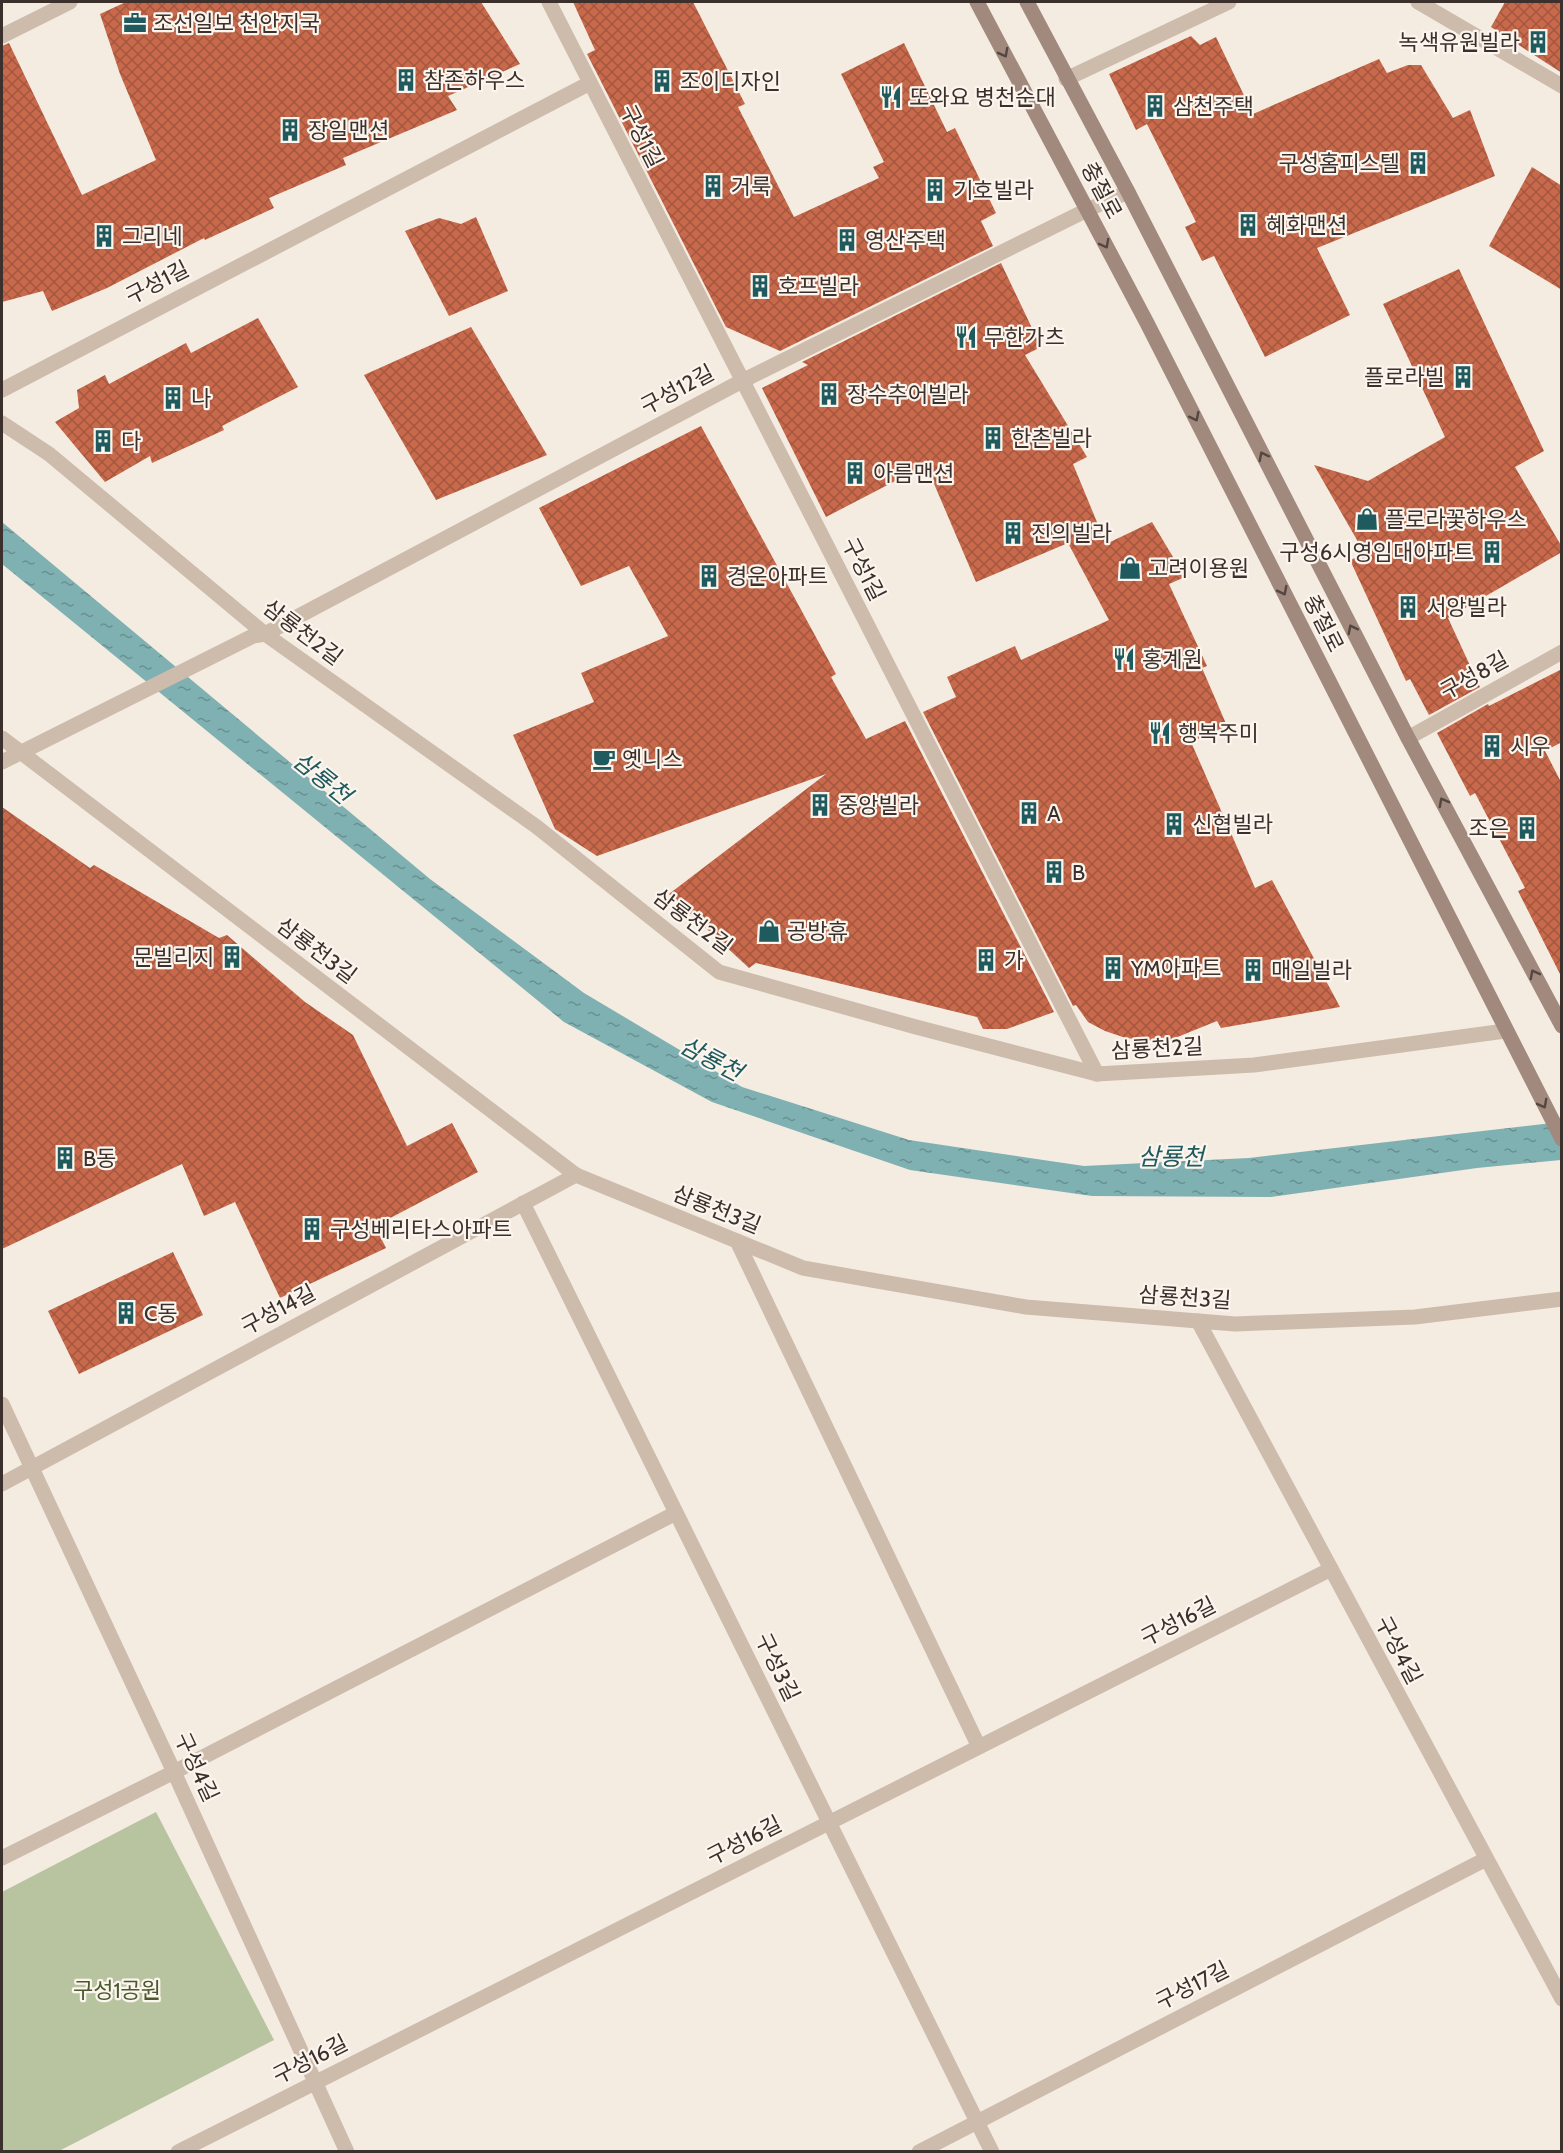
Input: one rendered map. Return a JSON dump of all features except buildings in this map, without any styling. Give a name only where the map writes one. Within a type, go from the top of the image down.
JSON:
[{"type":"street","points":[[2,36],[48,6],[70,2]]},
{"type":"street","name":"구성1길","points":[[549,2],[1097,1074]]},
{"type":"street","name":"충절로","points":[[977,2],[1153,334],[1524,1069],[1562,1139]]},
{"type":"street","name":"충절로","points":[[1027,2],[1128,192],[1408,738],[1561,1024]]},
{"type":"street","points":[[1066,79],[1229,2]]},
{"type":"street","points":[[1418,2],[1562,86]]},
{"type":"street","name":"구성1길","points":[[2,390],[590,83]]},
{"type":"street","name":"구성12길","points":[[21,753],[259,635],[742,381],[1087,210],[1128,192]]},
{"type":"street","name":"삼룡천2길","points":[[2,423],[49,454],[259,635],[537,827],[719,972],[1097,1074],[1254,1065],[1505,1031]]},
{"type":"street","name":"구성8길","points":[[1408,738],[1562,652]]},
{"type":"street","name":"삼룡천3길","points":[[2,738],[576,1175],[803,1268],[1026,1308],[1235,1324],[1415,1317],[1562,1299]]},
{"type":"street","points":[[2,762],[21,753]]},
{"type":"street","name":"구성14길","points":[[2,1484],[576,1175]]},
{"type":"street","name":"구성3길","points":[[524,1203],[992,2151]]},
{"type":"street","points":[[736,1241],[980,1747]]},
{"type":"street","name":"구성4길","points":[[1198,1321],[1562,1999]]},
{"type":"street","name":"구성4길","points":[[2,1404],[174,1772],[346,2151]]},
{"type":"street","points":[[2,1858],[174,1772],[676,1512]]},
{"type":"street","name":"구성16길","points":[[178,2151],[1330,1569]]},
{"type":"street","name":"구성17길","points":[[919,2151],[1486,1859]]},
{"type":"green space","name":"구성1공원","points":[[156,1812],[274,2040],[59,2151],[2,2151],[2,1892]]},
{"type":"water","points":[[2,522],[430,879],[584,993],[742,1087],[909,1140],[1084,1166],[1249,1158],[1561,1122],[1561,1160],[1477,1168],[1271,1197],[1092,1196],[910,1170],[712,1102],[564,1022],[2,564]]},
{"type":"place","name":"조선일보 천안지국","points":[[135,23]]},
{"type":"place","name":"녹색유원빌라","points":[[1538,42]]},
{"type":"place","name":"참존하우스","points":[[406,80]]},
{"type":"place","name":"조이디자인","points":[[662,81]]},
{"type":"place","name":"또와요 병천순대","points":[[891,97]]},
{"type":"place","name":"삼천주택","points":[[1155,106]]},
{"type":"place","name":"장일맨션","points":[[290,130]]},
{"type":"place","name":"구성홈피스텔","points":[[1418,163]]},
{"type":"place","name":"거룩","points":[[713,186]]},
{"type":"place","name":"기호빌라","points":[[935,190]]},
{"type":"place","name":"혜화맨션","points":[[1248,225]]},
{"type":"place","name":"그리네","points":[[104,236]]},
{"type":"place","name":"영산주택","points":[[847,240]]},
{"type":"place","name":"호프빌라","points":[[760,286]]},
{"type":"place","name":"무한가츠","points":[[966,337]]},
{"type":"place","name":"플로라빌","points":[[1463,377]]},
{"type":"place","name":"장수추어빌라","points":[[829,394]]},
{"type":"place","name":"나","points":[[173,398]]},
{"type":"place","name":"한촌빌라","points":[[993,438]]},
{"type":"place","name":"다","points":[[103,441]]},
{"type":"place","name":"아름맨션","points":[[855,473]]},
{"type":"place","name":"플로라꽃하우스","points":[[1367,519]]},
{"type":"place","name":"진의빌라","points":[[1013,533]]},
{"type":"place","name":"구성6시영임대아파트","points":[[1492,552]]},
{"type":"place","name":"고려이용원","points":[[1130,568]]},
{"type":"place","name":"경운아파트","points":[[709,576]]},
{"type":"place","name":"서앙빌라","points":[[1408,607]]},
{"type":"place","name":"홍계원","points":[[1124,659]]},
{"type":"place","name":"행복주미","points":[[1160,733]]},
{"type":"place","name":"시우","points":[[1492,746]]},
{"type":"place","name":"옛니스","points":[[604,759]]},
{"type":"place","name":"중앙빌라","points":[[820,805]]},
{"type":"place","name":"A","points":[[1029,813]]},
{"type":"place","name":"신협빌라","points":[[1174,824]]},
{"type":"place","name":"조은","points":[[1527,828]]},
{"type":"place","name":"B","points":[[1054,872]]},
{"type":"place","name":"공방휴","points":[[769,931]]},
{"type":"place","name":"문빌리지","points":[[232,957]]},
{"type":"place","name":"가","points":[[986,960]]},
{"type":"place","name":"YM아파트","points":[[1113,968]]},
{"type":"place","name":"매일빌라","points":[[1253,970]]},
{"type":"place","name":"B동","points":[[65,1158]]},
{"type":"place","name":"구성베리타스아파트","points":[[312,1229]]},
{"type":"place","name":"C동","points":[[126,1313]]},
{"type":"water label","name":"삼룡천","points":[[322,778]]},
{"type":"water label","name":"삼룡천","points":[[711,1059]]},
{"type":"water label","name":"삼룡천","points":[[1171,1157]]}]
